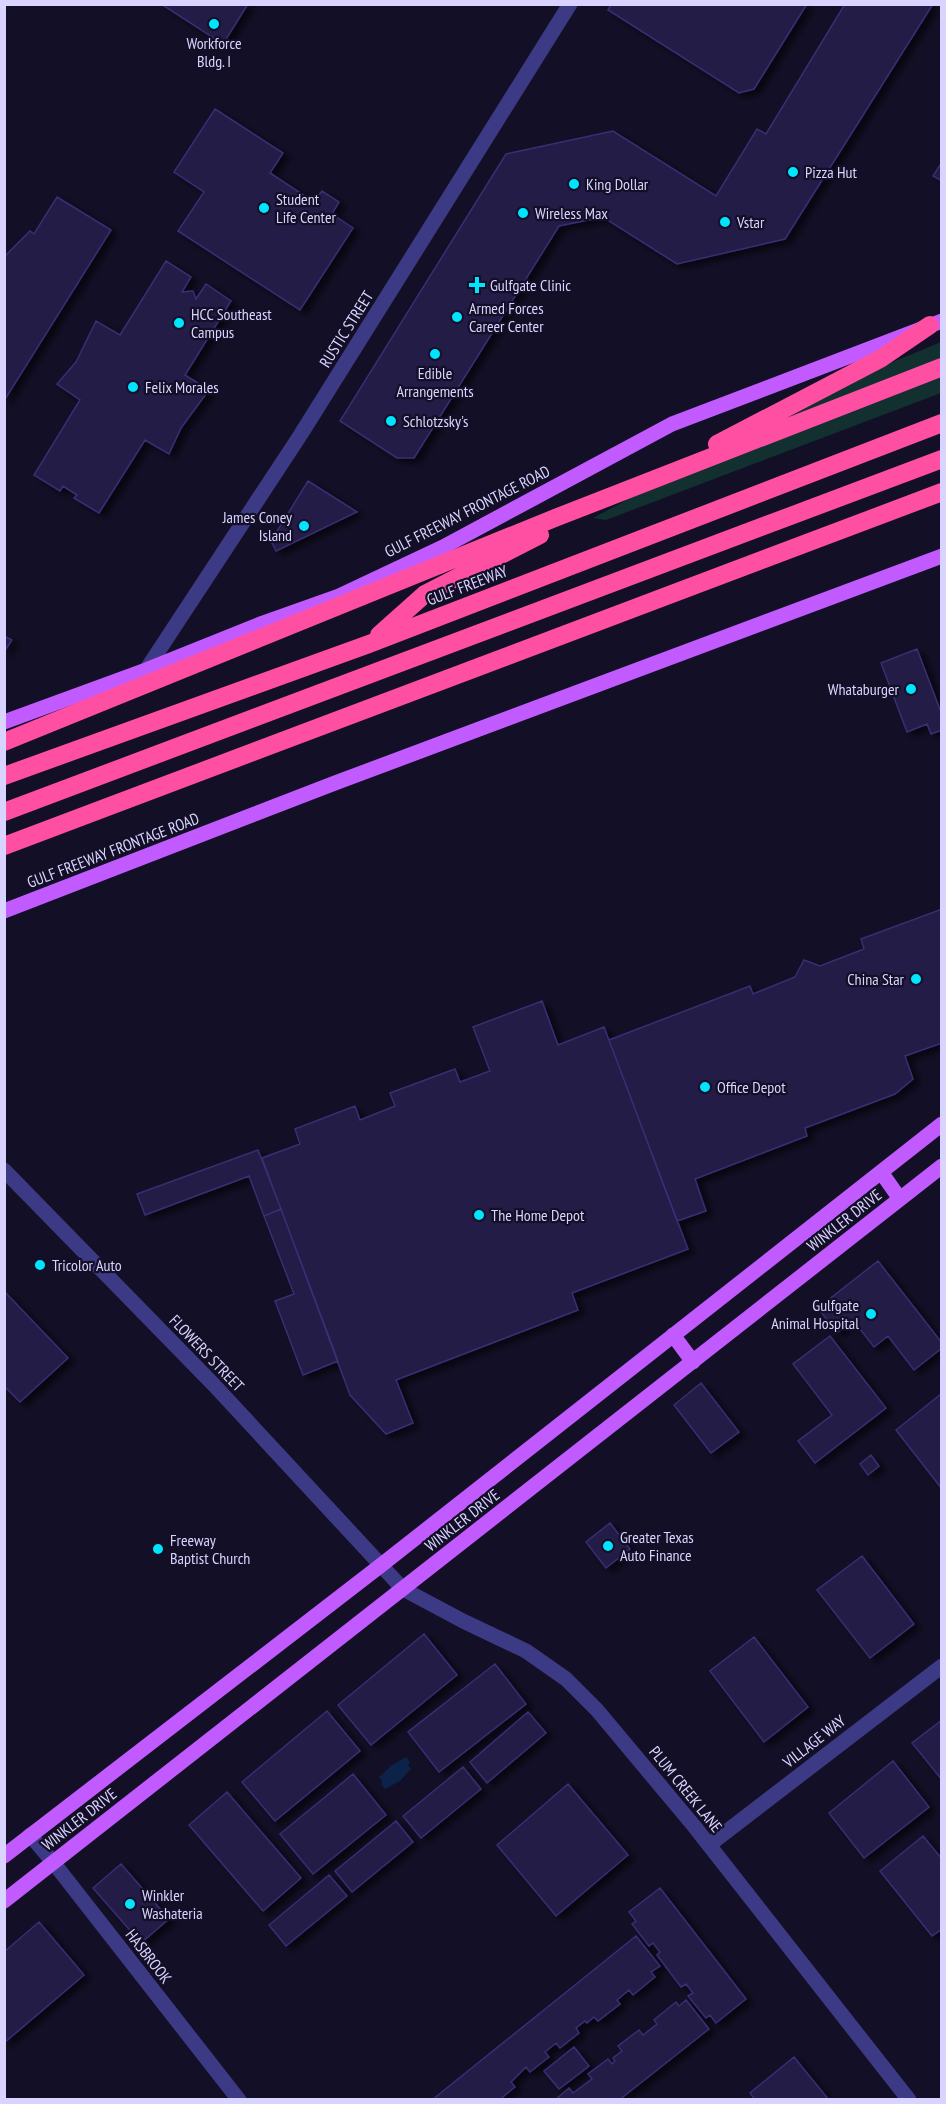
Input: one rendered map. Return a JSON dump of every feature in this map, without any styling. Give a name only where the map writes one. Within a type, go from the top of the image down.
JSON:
[{"type":"highway","points":[[369,644],[425,594],[880,359],[936,323]]},
{"type":"highway","points":[[4,742],[555,518],[942,367]]},
{"type":"highway","name":"GULF FREEWAY","points":[[4,776],[369,644],[942,423]]},
{"type":"highway","points":[[4,812],[942,459]]},
{"type":"highway","points":[[4,846],[942,492]]},
{"type":"main road","name":"GULF FREEWAY FRONTAGE ROAD","points":[[4,722],[339,596],[443,548],[672,424],[936,323]]},
{"type":"main road","name":"GULF FREEWAY FRONTAGE ROAD","points":[[4,911],[942,556]]},
{"type":"main road","name":"WINKLER DRIVE","points":[[4,1856],[380,1566],[942,1124]]},
{"type":"main road","name":"WINKLER DRIVE","points":[[4,1901],[942,1166]]},
{"type":"main road","points":[[881,1172],[900,1199]]},
{"type":"main road","points":[[673,1335],[693,1362]]},
{"type":"street","name":"RUSTIC STREET","points":[[146,670],[301,434],[570,4]]},
{"type":"street","name":"FLOWERS STREET","points":[[4,1170],[214,1385],[380,1566]]},
{"type":"street","name":"PLUM CREEK LANE","points":[[380,1566],[403,1589],[526,1651],[566,1679],[597,1710],[709,1845],[909,2100]]},
{"type":"street","name":"VILLAGE WAY","points":[[709,1845],[942,1666]]},
{"type":"street","name":"HASBROOK","points":[[30,1835],[239,2100]]},
{"type":"green space","points":[[941,342],[941,393],[606,520],[593,518],[859,376]]},
{"type":"water","points":[[406,1757],[411,1769],[400,1781],[385,1789],[379,1777],[392,1765]]},
{"type":"building","name":"Workforce Bldg. I","points":[[161,4],[248,4],[223,44]]},
{"type":"building","points":[[611,4],[807,4],[754,89],[739,93],[608,10]]},
{"type":"building","points":[[845,4],[933,4],[785,239],[677,264],[603,217],[559,226],[414,458],[397,458],[340,421],[506,154],[613,131],[716,196],[757,129],[766,134]]},
{"type":"building","name":"Student Life Center","points":[[215,109],[283,153],[270,173],[314,202],[322,191],[339,202],[332,214],[353,228],[300,310],[178,231],[204,192],[174,172]]},
{"type":"building","points":[[942,162],[942,181],[933,176]]},
{"type":"building","points":[[57,197],[111,230],[4,401],[4,257],[30,231],[34,234]]},
{"type":"building","name":"Felix Morales","points":[[166,261],[191,277],[182,292],[193,291],[196,299],[206,284],[231,301],[185,375],[209,390],[181,428],[169,454],[145,440],[99,513],[74,498],[77,495],[63,486],[60,491],[34,475],[80,400],[57,384],[76,362],[96,321],[120,335]]},
{"type":"building","name":"James Coney Island","points":[[308,481],[357,512],[276,551],[271,541]]},
{"type":"building","points":[[4,636],[12,640],[4,652]]},
{"type":"building","name":"Whataburger","points":[[917,649],[942,715],[942,730],[931,734],[927,724],[907,732],[881,663]]},
{"type":"building","points":[[942,909],[942,1043],[905,1056],[913,1079],[895,1094],[805,1128],[807,1136],[695,1179],[706,1211],[677,1221],[609,1040],[750,986],[753,994],[795,977],[804,960],[820,966],[864,949],[861,939]]},
{"type":"building","name":"The Home Depot","points":[[542,1001],[558,1045],[604,1027],[688,1249],[572,1293],[578,1310],[396,1380],[413,1423],[386,1434],[350,1395],[262,1158],[300,1144],[295,1129],[355,1106],[360,1120],[395,1106],[390,1093],[455,1069],[460,1082],[490,1071],[473,1027]]},
{"type":"building","points":[[258,1150],[281,1209],[264,1216],[249,1176],[145,1215],[137,1194]]},
{"type":"building","points":[[281,1209],[338,1361],[303,1375],[275,1301],[294,1294],[264,1216]]},
{"type":"building","name":"Gulfgate Animal Hospital","points":[[878,1261],[942,1343],[942,1348],[914,1370],[888,1336],[874,1347],[853,1320],[837,1333],[818,1308]]},
{"type":"building","points":[[4,1291],[68,1358],[20,1402],[4,1386]]},
{"type":"building","points":[[830,1336],[886,1408],[815,1463],[798,1441],[832,1415],[793,1364]]},
{"type":"building","points":[[701,1383],[739,1432],[711,1453],[674,1405]]},
{"type":"building","points":[[942,1395],[942,1489],[896,1430]]},
{"type":"building","points":[[871,1455],[879,1466],[868,1475],[860,1464]]},
{"type":"building","name":"Greater Texas Auto Finance","points":[[610,1523],[630,1549],[606,1568],[586,1542]]},
{"type":"building","points":[[862,1556],[914,1624],[870,1658],[817,1590]]},
{"type":"building","points":[[424,1634],[457,1675],[371,1745],[338,1705]]},
{"type":"building","points":[[754,1637],[808,1707],[764,1742],[710,1671]]},
{"type":"building","points":[[495,1664],[526,1704],[439,1772],[408,1732]]},
{"type":"building","points":[[327,1711],[360,1751],[275,1821],[242,1782]]},
{"type":"building","points":[[528,1712],[546,1733],[487,1783],[470,1762]]},
{"type":"building","points":[[942,1720],[942,1780],[912,1743]]},
{"type":"building","points":[[893,1761],[929,1807],[864,1858],[829,1813]]},
{"type":"building","points":[[463,1767],[481,1789],[421,1838],[403,1816]]},
{"type":"building","points":[[353,1774],[386,1815],[313,1874],[280,1834]]},
{"type":"building","points":[[568,1784],[628,1855],[556,1916],[497,1845]]},
{"type":"building","points":[[227,1792],[301,1878],[263,1911],[189,1825]]},
{"type":"building","points":[[396,1821],[413,1842],[352,1892],[335,1871]]},
{"type":"building","points":[[923,1836],[942,1859],[942,1929],[932,1936],[880,1871]]},
{"type":"building","points":[[121,1864],[169,1919],[141,1943],[93,1888]]},
{"type":"building","points":[[329,1875],[347,1896],[286,1946],[269,1925]]},
{"type":"building","points":[[660,1888],[746,1999],[716,2023],[710,2015],[706,2018],[688,1996],[693,1993],[686,1984],[681,1987],[657,1955],[660,1952],[653,1943],[649,1946],[632,1924],[636,1921],[629,1912]]},
{"type":"building","points":[[39,1922],[84,1975],[4,2043],[4,1952]]},
{"type":"building","points":[[636,1936],[660,1966],[651,1972],[655,1977],[633,1995],[629,1990],[617,2000],[620,2004],[598,2021],[594,2017],[587,2023],[585,2021],[576,2028],[579,2033],[560,2048],[556,2043],[545,2052],[549,2057],[530,2072],[526,2067],[511,2082],[515,2087],[499,2100],[432,2100]]},
{"type":"building","points":[[686,2000],[709,2029],[619,2100],[555,2100],[569,2088],[573,2093],[592,2079],[588,2074],[608,2059],[612,2064],[615,2061],[613,2058],[622,2051],[618,2046],[639,2030],[643,2035],[657,2024],[654,2020],[676,2002],[679,2006]]},
{"type":"building","points":[[574,2047],[589,2066],[559,2089],[544,2071]]},
{"type":"building","points":[[794,2057],[829,2100],[755,2100],[750,2093]]},
{"type":"place","name":"Workforce Bldg. I","points":[[214,24]]},
{"type":"place","name":"Pizza Hut","points":[[793,172]]},
{"type":"place","name":"King Dollar","points":[[574,184]]},
{"type":"place","name":"Student Life Center","points":[[264,208]]},
{"type":"place","name":"Wireless Max","points":[[523,213]]},
{"type":"place","name":"Vstar","points":[[725,222]]},
{"type":"place","name":"Gulfgate Clinic","points":[[477,285]]},
{"type":"place","name":"Armed Forces Career Center","points":[[457,317]]},
{"type":"place","name":"HCC Southeast Campus","points":[[179,323]]},
{"type":"place","name":"Edible Arrangements","points":[[435,354]]},
{"type":"place","name":"Felix Morales","points":[[133,387]]},
{"type":"place","name":"Schlotzsky's","points":[[391,421]]},
{"type":"place","name":"James Coney Island","points":[[304,526]]},
{"type":"place","name":"Whataburger","points":[[911,689]]},
{"type":"place","name":"China Star","points":[[916,979]]},
{"type":"place","name":"Office Depot","points":[[705,1087]]},
{"type":"place","name":"The Home Depot","points":[[479,1215]]},
{"type":"place","name":"Tricolor Auto","points":[[40,1265]]},
{"type":"place","name":"Gulfgate Animal Hospital","points":[[871,1314]]},
{"type":"place","name":"Greater Texas Auto Finance","points":[[608,1546]]},
{"type":"place","name":"Freeway Baptist Church","points":[[158,1549]]},
{"type":"place","name":"Winkler Washateria","points":[[130,1904]]}]
